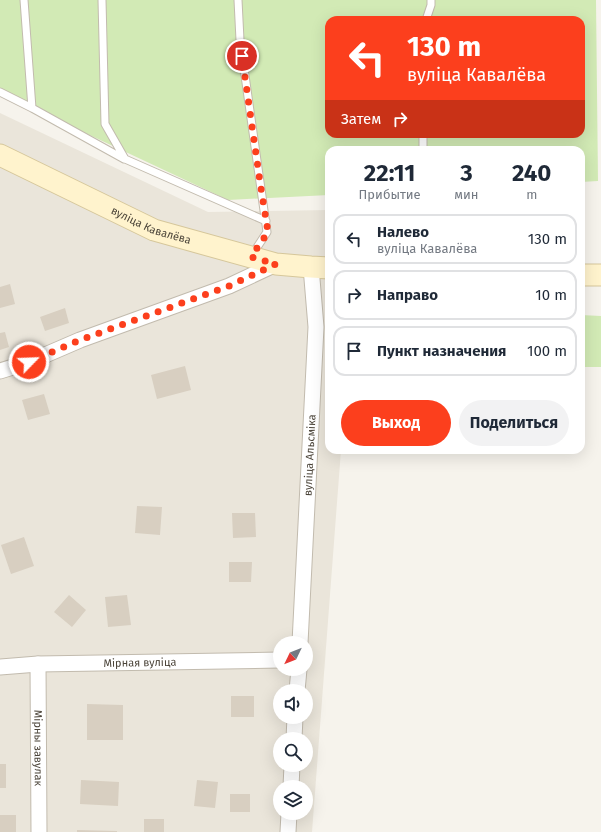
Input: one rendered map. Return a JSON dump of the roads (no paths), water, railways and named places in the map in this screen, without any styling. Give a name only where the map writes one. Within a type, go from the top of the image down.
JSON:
[{"type":"street","name":"вуліца Кавалёва","points":[[0,155],[154,230],[276,264],[320,267]]},
{"type":"street","points":[[0,372],[29,362],[80,340],[229,286],[276,264]]},
{"type":"street","name":"вуліца Альсміка","points":[[300,636],[320,267]]},
{"type":"street","points":[[585,275],[601,275]]},
{"type":"street","name":"Мірная вуліца","points":[[0,666],[273,660]]},
{"type":"street","name":"Мірны завулак","points":[[38,664],[39,832]]},
{"type":"street","points":[[288,832],[289,820]]},
{"type":"lane","points":[[24,0],[32,108]]},
{"type":"lane","points":[[102,0],[105,124],[125,159]]},
{"type":"lane","points":[[238,0],[240,40],[268,232],[251,257]]},
{"type":"lane","points":[[427,16],[432,0]]},
{"type":"lane","points":[[0,92],[125,159],[266,221]]}]
